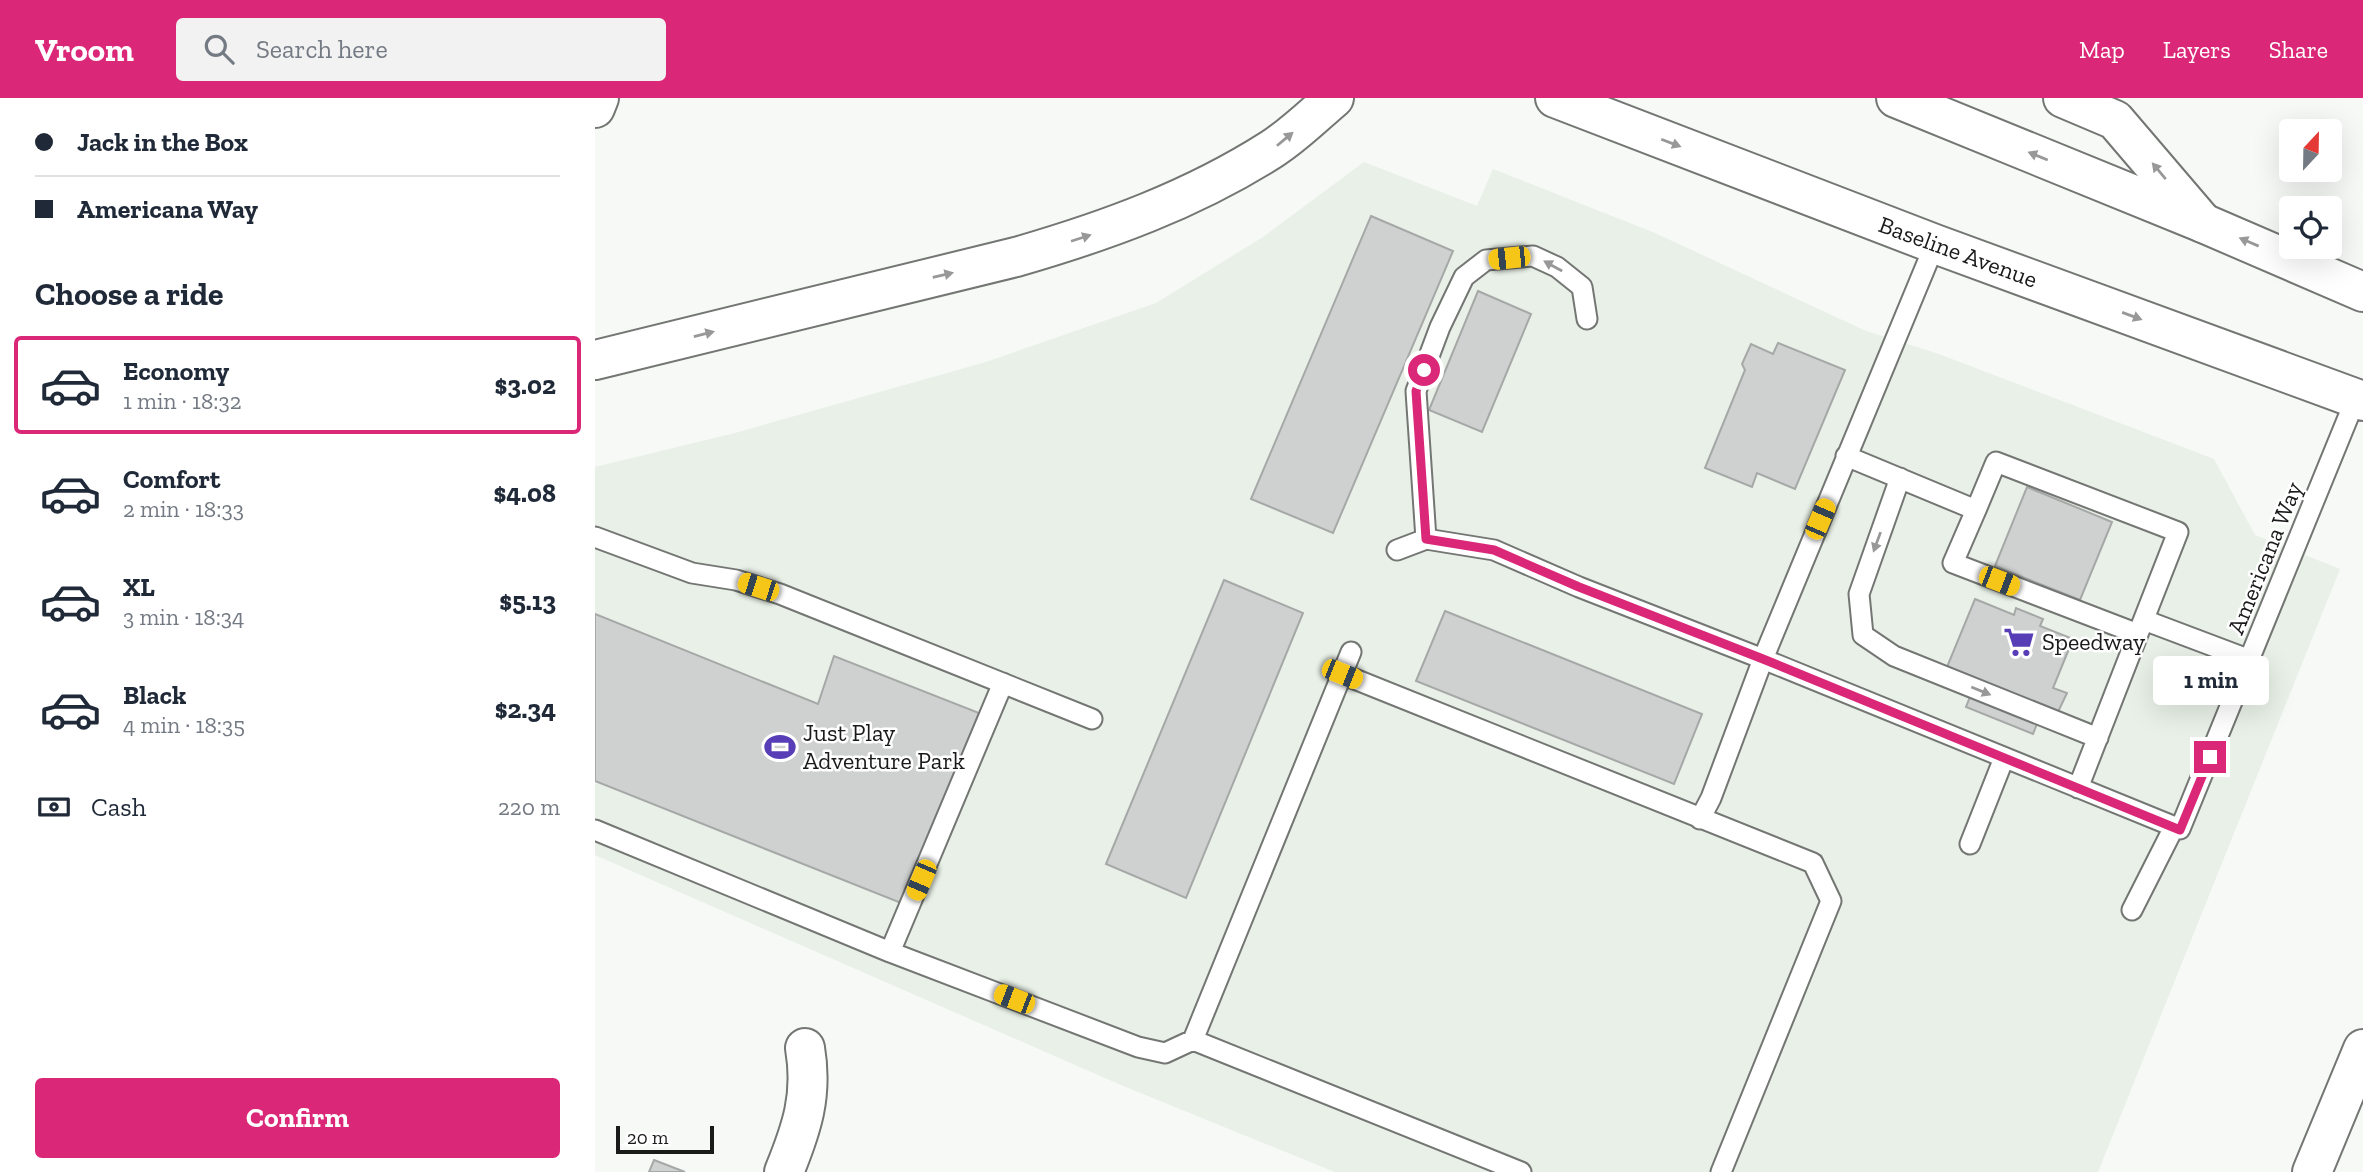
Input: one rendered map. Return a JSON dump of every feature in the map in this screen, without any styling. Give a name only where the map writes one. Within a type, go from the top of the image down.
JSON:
[{"type":"main road","points":[[595,108],[599,98]]},
{"type":"main road","points":[[595,360],[1016,257],[1084,237],[1147,214],[1212,184],[1275,148],[1334,98]]},
{"type":"main road","name":"Baseline Avenue","points":[[1555,98],[1935,244],[2361,393]]},
{"type":"main road","points":[[1896,98],[2203,223],[2363,292]]},
{"type":"main road","points":[[2063,98],[2115,120],[2203,223]]},
{"type":"main road","points":[[784,1172],[807,1102],[809,1071],[805,1048]]},
{"type":"main road","points":[[2312,1172],[2363,1049]]},
{"type":"lane","points":[[1700,819],[1711,797],[1763,659],[1935,244]]},
{"type":"lane","points":[[1426,539],[1416,391],[1440,327],[1464,277],[1486,260],[1533,256],[1557,267],[1582,287],[1587,319]]},
{"type":"lane","name":"Americana Way","points":[[2132,909],[2177,828],[2361,393]]},
{"type":"lane","points":[[1846,456],[1976,510]]},
{"type":"lane","points":[[2078,788],[2098,738],[2141,627],[2178,532],[1996,462],[1953,563],[2141,627],[2250,660]]},
{"type":"lane","points":[[1900,478],[1859,594],[1863,635],[1894,656],[2098,738]]},
{"type":"lane","points":[[595,537],[692,573],[736,580],[780,594],[1092,719]]},
{"type":"lane","points":[[1397,550],[1426,539],[1494,550],[1579,587],[2177,828]]},
{"type":"lane","points":[[595,830],[890,952],[1138,1047],[1165,1053],[1193,1040],[1351,652]]},
{"type":"lane","points":[[1342,674],[1813,863],[1831,901],[1721,1172]]},
{"type":"lane","points":[[890,952],[1003,683]]},
{"type":"lane","points":[[1970,844],[2004,758]]},
{"type":"lane","points":[[1193,1040],[1521,1172]]},
{"type":"shaded area","points":[[1364,162],[1477,206],[1493,169],[1655,233],[1866,331],[1936,353],[2214,459],[2255,535],[2340,569],[2098,1172],[1335,1172],[1121,1085],[595,855],[595,467],[735,433],[986,362],[1156,303],[1263,237]]},
{"type":"building","points":[[1371,216],[1453,251],[1333,533],[1251,499]]},
{"type":"building","points":[[1478,291],[1531,314],[1482,432],[1429,410]]},
{"type":"building","points":[[1778,343],[1845,370],[1795,489],[1757,473],[1752,487],[1705,468],[1745,370],[1742,364],[1751,344],[1773,354]]},
{"type":"building","points":[[2027,487],[2112,522],[2080,600],[1995,566]]},
{"type":"building","points":[[1224,580],[1303,613],[1186,898],[1106,864]]},
{"type":"building","points":[[1975,599],[2014,615],[2016,608],[2043,619],[2040,626],[2073,639],[2053,688],[2067,693],[2058,712],[2044,706],[2033,734],[1966,707],[1977,679],[1947,667]]},
{"type":"building","points":[[1445,611],[1702,714],[1674,784],[1416,681]]},
{"type":"building","name":"Just Play Adventure Park","points":[[595,614],[818,704],[834,656],[979,713],[906,905],[595,781]]},
{"type":"building","points":[[654,1160],[685,1172],[649,1172]]},
{"type":"place","name":"Speedway","points":[[2019,642]]},
{"type":"place","name":"Just Play Adventure Park","points":[[780,747]]},
{"type":"route","points":[[1424,370],[1416,391],[1426,539],[1494,550],[1579,587],[1763,659],[2180,830],[2210,757]]}]
